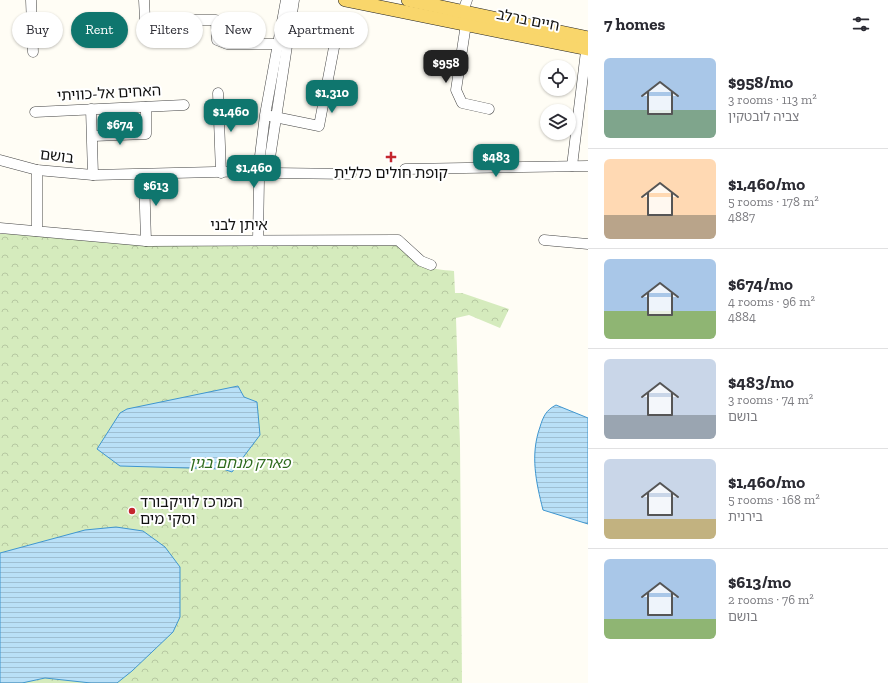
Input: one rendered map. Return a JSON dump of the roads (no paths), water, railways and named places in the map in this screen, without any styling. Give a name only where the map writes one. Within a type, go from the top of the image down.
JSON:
[{"type":"main road","name":"חיים ברלב","points":[[345,0],[464,14]]},
{"type":"main road","name":"חיים ברלב","points":[[408,0],[587,43]]},
{"type":"street","points":[[31,0],[33,52]]},
{"type":"street","points":[[144,0],[145,20],[216,20],[217,40],[227,44],[274,44]]},
{"type":"street","points":[[284,12],[286,0]]},
{"type":"street","points":[[270,116],[294,0]]},
{"type":"street","points":[[464,14],[456,90],[462,103],[488,109]]},
{"type":"street","points":[[572,166],[587,43]]},
{"type":"street","points":[[261,240],[263,172],[278,48]]},
{"type":"street","points":[[270,116],[319,126],[334,48]]},
{"type":"street","points":[[218,93],[221,173]]},
{"type":"street","name":"האחים אל-כוויתי","points":[[35,112],[184,105]]},
{"type":"street","points":[[93,136],[146,134],[146,107]]},
{"type":"street","points":[[91,109],[93,175]]},
{"type":"street","name":"בושם","points":[[0,160],[38,170],[93,175],[263,172],[351,174]]},
{"type":"street","points":[[405,169],[588,166]]},
{"type":"street","points":[[38,170],[38,231]]},
{"type":"street","points":[[144,175],[146,241]]},
{"type":"street","name":"איתן לבני","points":[[0,228],[146,241],[398,240],[421,261],[431,264]]},
{"type":"street","points":[[544,240],[588,244]]},
{"type":"water","points":[[238,386],[244,397],[257,402],[260,435],[232,472],[223,469],[120,466],[97,449],[120,413],[127,409]]},
{"type":"water","points":[[556,405],[588,418],[588,524],[543,510],[536,479],[535,448],[541,423],[547,412]]},
{"type":"water","points":[[116,527],[143,531],[165,547],[180,567],[180,617],[173,632],[132,671],[117,683],[91,683],[45,678],[22,683],[0,683],[0,553],[85,530]]},
{"type":"place","name":"קופת חולים כללית","points":[[391,157]]},
{"type":"place","name":"המרכז לוויקבורד וסקי מים","points":[[132,511]]},
{"type":"park label","name":"פארק מנחם בגין","points":[[240,463]]}]
